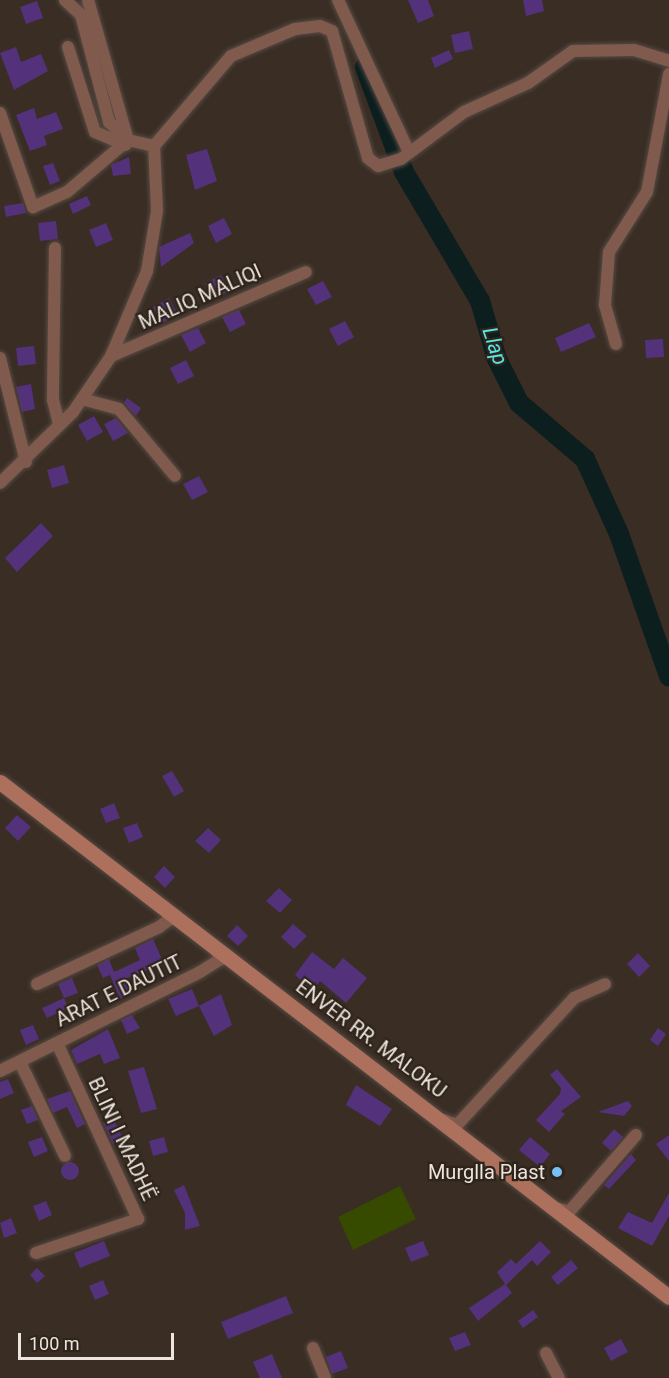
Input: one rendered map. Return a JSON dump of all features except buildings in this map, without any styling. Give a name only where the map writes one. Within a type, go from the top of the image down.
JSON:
[{"type":"main road","name":"ENVER RR. MALOKU","points":[[0,782],[442,1119],[669,1297]]},
{"type":"street","points":[[65,0],[81,15]]},
{"type":"street","points":[[78,0],[109,122],[127,142]]},
{"type":"street","points":[[88,0],[127,142]]},
{"type":"street","points":[[338,0],[405,156]]},
{"type":"street","points":[[0,483],[26,462],[82,399],[111,356],[147,272],[157,211],[154,146],[224,61],[295,29],[320,26],[336,37],[368,158],[382,166],[405,156],[464,112],[528,83],[573,51],[634,50],[669,61]]},
{"type":"street","points":[[69,47],[95,132],[127,142],[154,146]]},
{"type":"street","points":[[616,344],[605,305],[609,252],[647,192],[669,74]]},
{"type":"street","points":[[0,113],[33,207],[67,192],[127,142]]},
{"type":"street","points":[[55,248],[53,400],[59,424]]},
{"type":"street","name":"MALIQ MALIQI","points":[[111,356],[306,272]]},
{"type":"street","points":[[0,358],[17,446],[26,462]]},
{"type":"street","points":[[82,399],[119,409],[175,476]]},
{"type":"street","points":[[37,984],[159,927],[170,919],[163,905]]},
{"type":"street","name":"ARAT E DAUTIT","points":[[0,1071],[200,972],[221,959],[213,946]]},
{"type":"street","points":[[442,1119],[457,1125],[574,998],[605,984]]},
{"type":"street","name":"BLINI I MADHË","points":[[36,1252],[138,1219],[57,1043]]},
{"type":"street","points":[[20,1062],[65,1156]]},
{"type":"street","points":[[552,1207],[569,1212],[636,1135]]},
{"type":"street","points":[[313,1348],[325,1378]]},
{"type":"street","points":[[546,1353],[559,1378]]},
{"type":"green space","points":[[400,1186],[416,1219],[353,1250],[338,1217]]},
{"type":"waterway","name":"Llap","points":[[365,67],[404,172],[480,301],[497,359],[519,403],[585,459],[619,534],[669,676]]},
{"type":"place","name":"Murglla Plast","points":[[557,1172]]}]
